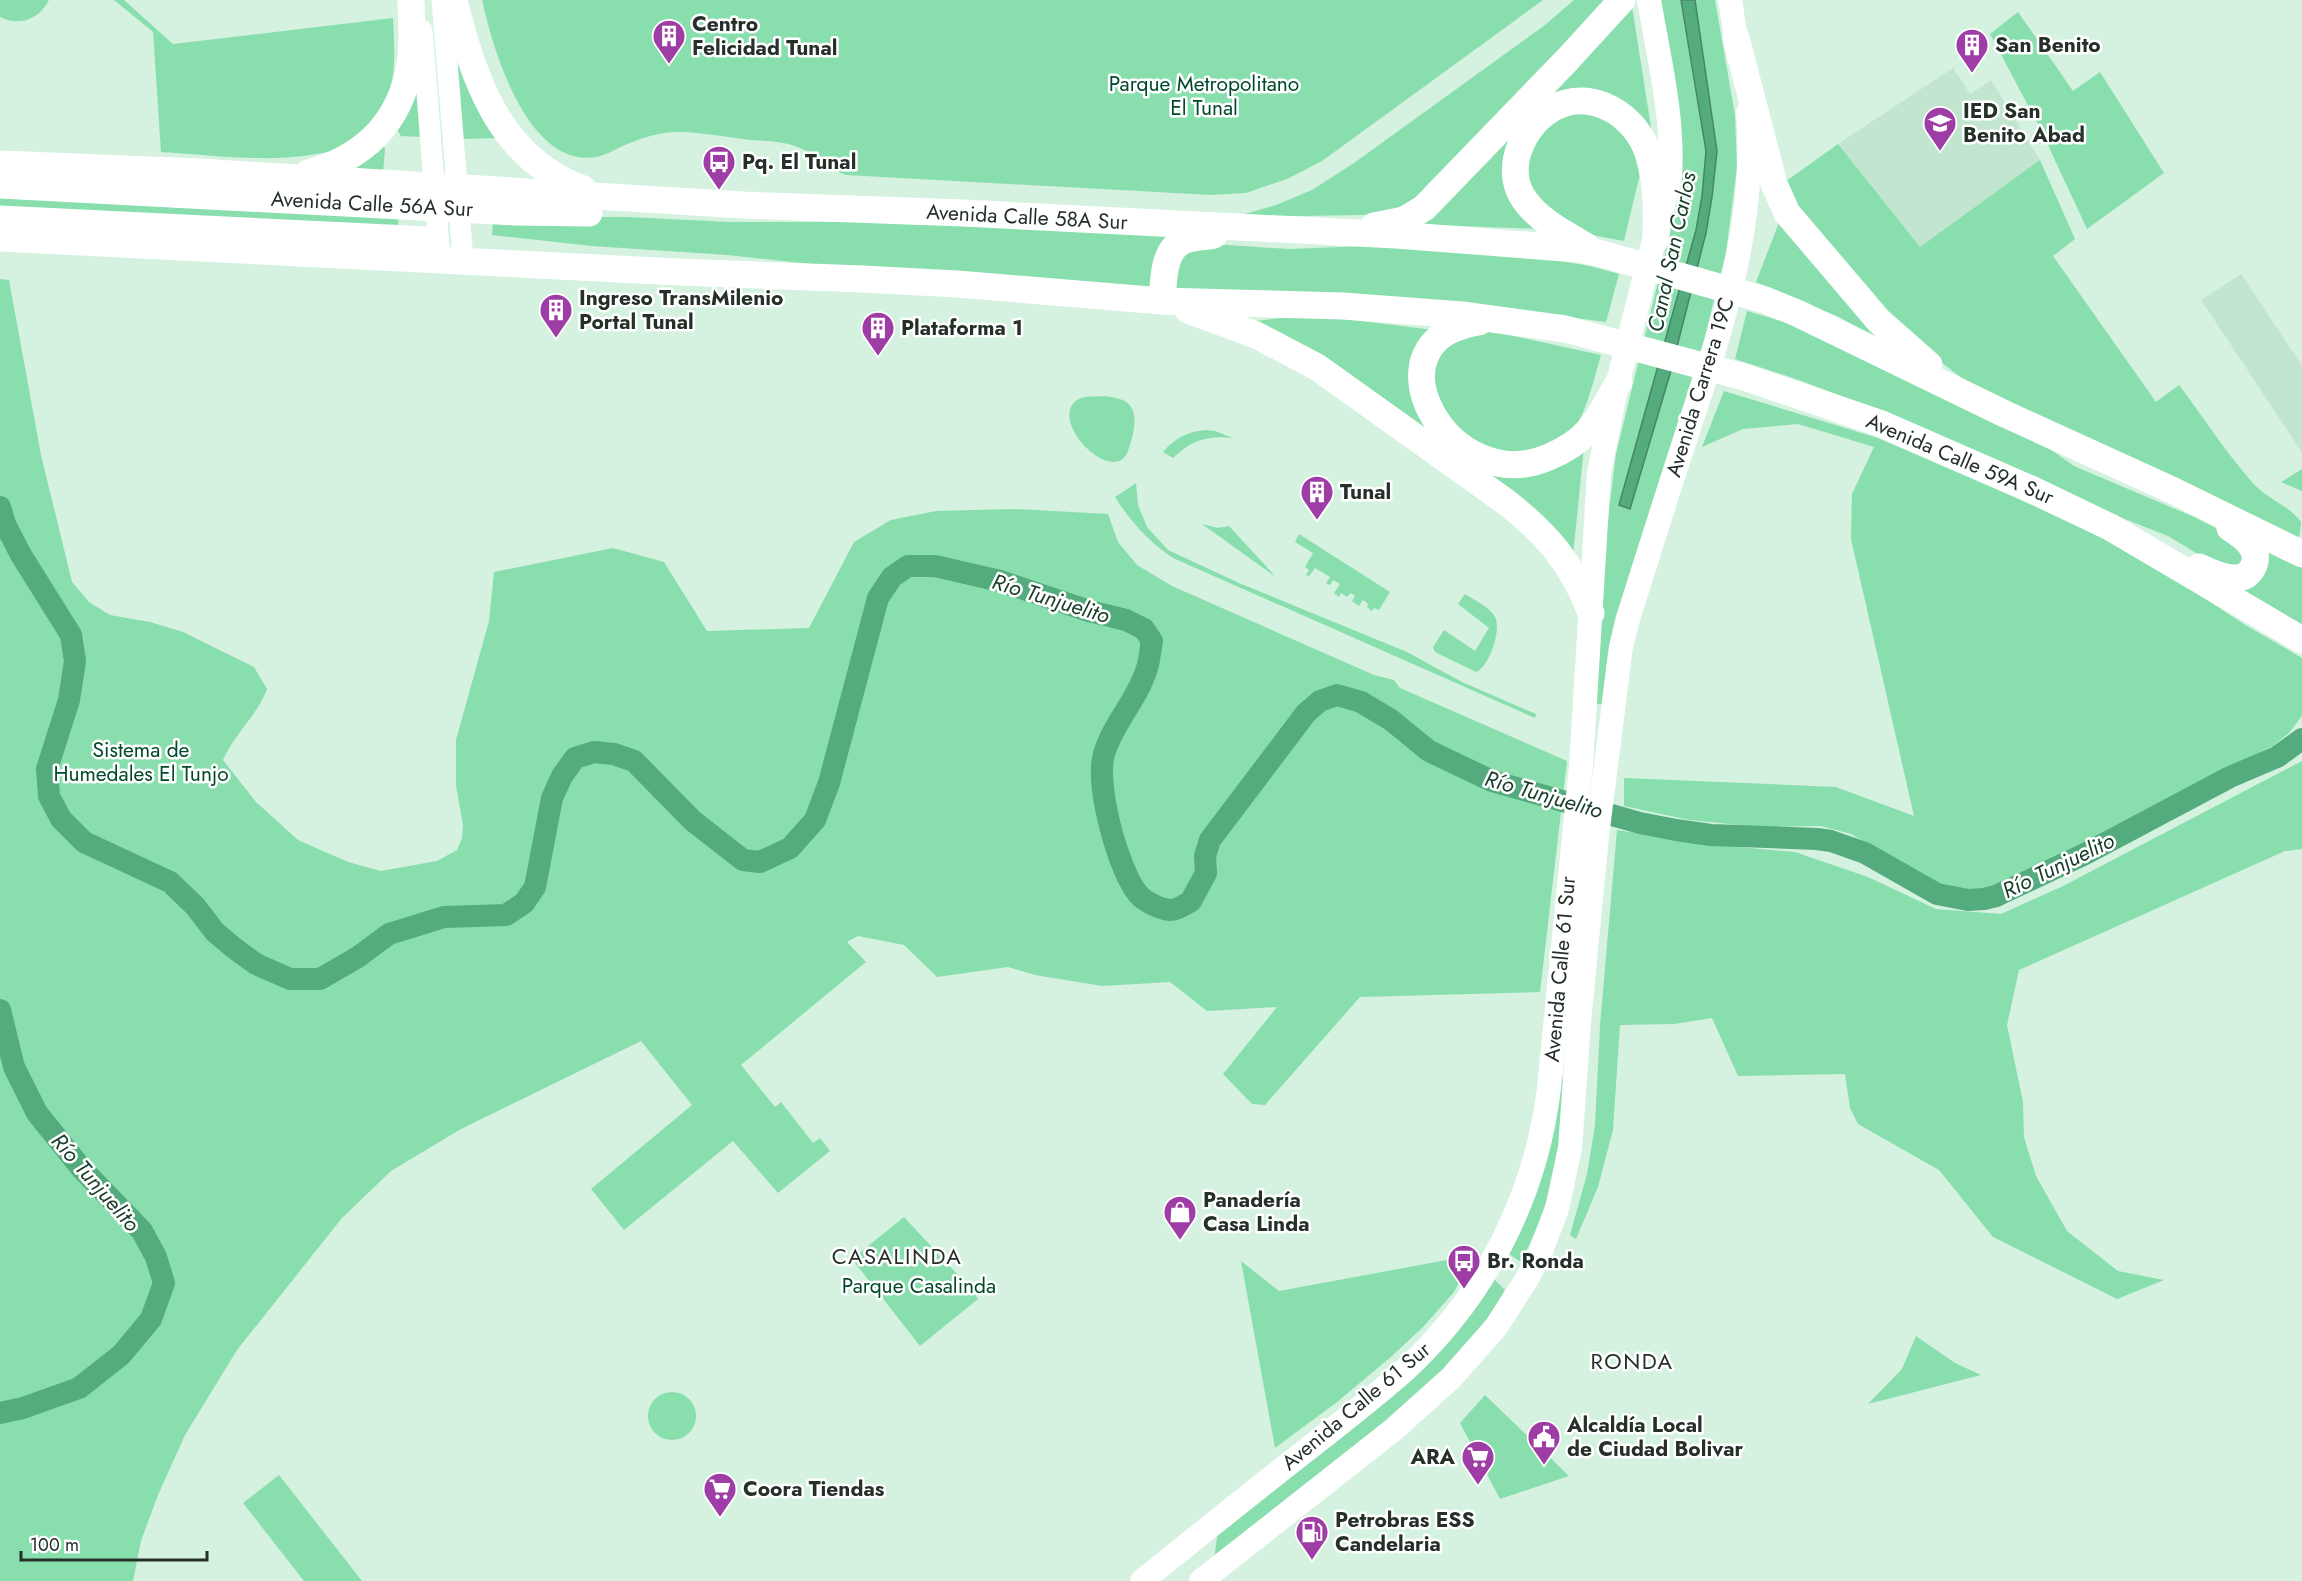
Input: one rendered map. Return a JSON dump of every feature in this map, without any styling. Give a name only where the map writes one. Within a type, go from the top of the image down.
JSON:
[{"type":"highway","points":[[280,177],[306,174],[346,159],[370,142],[387,123],[398,105],[410,63],[411,0]]},
{"type":"highway","points":[[454,0],[478,79],[496,115],[515,144],[537,165],[555,177],[607,197]]},
{"type":"highway","points":[[1334,232],[1397,222],[1413,216],[1424,208],[1569,59],[1622,0]]},
{"type":"highway","points":[[1736,38],[1774,184],[1787,213],[1879,321],[1962,393]]},
{"type":"highway","points":[[1656,239],[1656,186],[1647,151],[1639,135],[1626,118],[1608,107],[1590,101],[1570,101],[1554,107],[1536,121],[1524,136],[1516,160],[1517,182],[1522,195],[1549,224],[1607,256],[1765,300],[1797,313],[1962,393],[2181,494],[2302,554]]},
{"type":"highway","name":"Avenida Calle 56A Sur","points":[[0,164],[280,177],[447,198],[607,214],[743,205]]},
{"type":"highway","name":"Avenida Calle 56A Sur","points":[[0,185],[447,198]]},
{"type":"highway","name":"Avenida Calle 58A Sur","points":[[447,198],[607,197],[743,205],[963,213],[1556,246],[1607,256]]},
{"type":"highway","name":"Avenida Calle 56A Sur","points":[[0,219],[147,225],[451,250]]},
{"type":"highway","points":[[92,242],[147,225]]},
{"type":"highway","points":[[1162,301],[1167,262],[1178,244],[1193,238],[1264,229]]},
{"type":"highway","points":[[0,238],[451,250],[678,272],[957,284],[1162,301],[1343,306],[1498,319]]},
{"type":"highway","points":[[1162,301],[1246,331],[1317,367],[1498,496],[1533,522],[1555,545],[1573,572],[1591,613]]},
{"type":"highway","points":[[1498,319],[1452,328],[1438,337],[1429,347],[1423,362],[1421,386],[1426,404],[1453,440],[1484,461],[1520,466],[1539,462],[1558,454],[1588,431],[1619,382]]},
{"type":"highway","name":"Avenida Calle 59A Sur","points":[[1498,319],[1593,335],[1744,377],[1879,423],[2033,490],[2110,527],[2302,640]]},
{"type":"highway","points":[[2110,527],[2213,573],[2231,578],[2247,575],[2253,568],[2255,559],[2255,552],[2250,544],[2237,532],[2181,494]]},
{"type":"main road","points":[[419,0],[447,198]]},
{"type":"main road","points":[[442,0],[447,198],[451,250]]},
{"type":"main road","points":[[1591,613],[1599,473],[1619,382],[1656,239],[1670,177],[1672,156],[1669,114],[1649,0]]},
{"type":"main road","name":"Avenida Carrera 19C","points":[[1605,770],[1624,632],[1707,371],[1739,254],[1748,196],[1750,151],[1748,110],[1730,0]]},
{"type":"main road","name":"Avenida Calle 61 Sur","points":[[1201,1581],[1393,1430],[1465,1364],[1496,1327],[1528,1277],[1557,1209],[1567,1166],[1573,1120],[1579,1023],[1586,834],[1581,766],[1591,613]]},
{"type":"main road","name":"Avenida Calle 61 Sur","points":[[1142,1581],[1406,1369],[1461,1309],[1492,1261],[1523,1197],[1542,1132],[1586,834],[1605,770]]},
{"type":"shaded area","points":[[1681,0],[1695,0],[1717,151],[1706,233],[1670,374],[1630,509],[1619,505],[1696,230],[1702,196],[1706,151]]},
{"type":"shaded area","name":"IED San Benito Abad","points":[[1953,68],[1970,94],[1991,80],[2040,160],[1920,247],[1838,144]]},
{"type":"shaded area","points":[[2241,274],[2302,366],[2302,452],[2201,300]]},
{"type":"green space","points":[[0,0],[49,0],[45,7],[34,16],[15,21],[0,17]]},
{"type":"green space","points":[[114,0],[124,0],[173,44],[393,18],[394,67],[391,86],[384,104],[373,120],[350,140],[334,150],[278,158],[161,152],[153,32]]},
{"type":"green space","name":"Parque Metropolitano El Tunal","points":[[482,0],[1543,0],[1322,161],[1287,179],[1246,193],[1211,195],[846,175],[790,144],[691,133],[668,132],[653,135],[596,157],[572,155],[551,144],[533,125],[517,101],[495,47]]},
{"type":"green space","points":[[1574,0],[1611,0],[1425,197],[1395,212],[1363,215],[1234,217],[1276,205],[1312,190],[1354,163],[1545,25]]},
{"type":"green space","points":[[1631,0],[1654,146],[1599,95],[1511,151],[1541,229],[1411,224]]},
{"type":"green space","points":[[1660,0],[1715,0],[1735,115],[1737,168],[1726,252],[1704,340],[1615,619],[1602,704],[1596,704],[1607,527],[1616,454],[1679,196],[1682,173]]},
{"type":"green space","points":[[2018,12],[2073,91],[2100,72],[2164,173],[2087,229],[2039,126],[1990,34]]},
{"type":"green space","points":[[450,13],[500,138],[463,139]]},
{"type":"green space","points":[[417,63],[421,137],[401,136],[394,125]]},
{"type":"green space","points":[[1602,110],[1644,157],[1624,241],[1586,234],[1532,198],[1524,158],[1547,118]]},
{"type":"green space","points":[[379,143],[385,148],[383,175],[329,173]]},
{"type":"green space","points":[[1838,144],[1920,247],[2040,160],[2075,239],[2053,256],[2156,402],[2179,385],[2251,481],[2301,522],[2297,540],[1970,384],[1906,336],[1802,224],[1782,184]]},
{"type":"green space","points":[[0,192],[399,212],[398,227],[0,213]]},
{"type":"green space","points":[[493,217],[628,217],[729,222],[966,222],[1176,237],[1157,291],[592,246],[492,235]]},
{"type":"green space","points":[[1780,220],[1889,345],[1839,317],[1756,282]]},
{"type":"green space","points":[[1197,243],[1289,249],[1366,246],[1532,256],[1590,266],[1619,274],[1606,322],[1522,311],[1169,292],[1171,264]]},
{"type":"green space","name":"Sistema de Humedales El Tunjo","points":[[0,279],[9,280],[41,455],[72,582],[89,602],[110,615],[150,622],[183,632],[254,667],[267,689],[258,707],[223,760],[256,802],[298,840],[348,862],[381,871],[437,861],[457,850],[462,838],[463,825],[456,786],[456,740],[489,621],[494,572],[613,548],[664,562],[707,631],[809,628],[854,542],[891,520],[936,511],[1015,509],[1108,514],[1118,542],[1137,565],[1172,586],[1374,675],[1394,680],[1400,688],[1567,761],[1540,992],[1360,997],[1265,1105],[1252,1104],[1223,1074],[1277,1007],[1207,1011],[1170,982],[1102,986],[1035,975],[1008,967],[937,977],[904,945],[858,936],[847,942],[866,962],[741,1065],[775,1107],[781,1102],[813,1143],[820,1138],[830,1151],[778,1193],[733,1141],[624,1230],[591,1189],[692,1105],[641,1041],[461,1129],[391,1171],[342,1218],[237,1350],[185,1435],[158,1495],[141,1541],[133,1581],[0,1581]]},
{"type":"green space","points":[[1747,311],[1788,323],[2037,440],[2074,466],[2194,517],[2235,538],[2247,567],[2221,568],[2168,536],[2092,506],[1876,410],[1802,381],[1735,359]]},
{"type":"green space","points":[[1289,317],[1337,318],[1434,330],[1410,377],[1410,393],[1426,425],[1460,458],[1584,447],[1573,556],[1247,322]]},
{"type":"green space","points":[[1490,331],[1601,355],[1590,395],[1578,423],[1571,435],[1552,450],[1537,453],[1482,455],[1428,391],[1435,349]]},
{"type":"green space","points":[[1724,391],[1878,438],[2105,539],[2302,658],[2302,716],[2289,733],[2273,746],[2171,797],[2051,863],[1974,893],[1949,888],[1928,880],[1851,834],[1821,826],[1760,827],[1689,820],[1624,806],[1624,778],[1836,787],[1914,816],[1851,539],[1852,494],[1874,447],[1798,424],[1743,429],[1702,447]]},
{"type":"green space","points":[[1105,396],[1123,400],[1129,404],[1134,416],[1134,431],[1128,451],[1121,460],[1110,462],[1098,457],[1086,447],[1076,435],[1070,422],[1070,410],[1077,400]]},
{"type":"green space","points":[[1205,430],[1233,438],[1216,437],[1200,440],[1186,447],[1173,458],[1163,452],[1182,436]]},
{"type":"green space","points":[[2302,469],[2302,491],[2281,482]]},
{"type":"green space","points":[[1136,483],[1138,505],[1147,527],[1168,550],[1239,583],[1407,652],[1462,682],[1536,714],[1535,718],[1173,558],[1141,530],[1115,497]]},
{"type":"green space","points":[[1202,524],[1218,528],[1229,526],[1276,577]]},
{"type":"green space","points":[[1299,534],[1390,592],[1379,610],[1374,608],[1372,611],[1363,600],[1359,606],[1352,601],[1355,596],[1351,593],[1347,597],[1341,593],[1339,597],[1334,593],[1340,584],[1333,580],[1330,585],[1326,583],[1330,577],[1315,568],[1309,576],[1306,575],[1309,570],[1305,567],[1313,553],[1295,542]]},
{"type":"green space","points":[[2264,544],[2302,566],[2302,626],[2241,591]]},
{"type":"green space","points":[[1465,594],[1489,610],[1497,623],[1490,656],[1476,672],[1435,652],[1433,647],[1444,630],[1475,651],[1489,628],[1458,604]]},
{"type":"green space","points":[[2302,761],[2302,849],[2285,851],[2019,970],[2007,1025],[2023,1102],[2024,1137],[2036,1176],[2067,1231],[2118,1271],[2164,1280],[2117,1299],[1993,1237],[1939,1170],[1858,1124],[1850,1108],[1845,1074],[1738,1076],[1712,1018],[1674,1024],[1620,1025],[1613,1130],[1598,1187],[1576,1239],[1570,1235],[1587,1174],[1595,1125],[1600,1026],[1617,830],[1705,844],[1795,852],[1868,877],[1936,909],[2001,914],[2063,886]]},
{"type":"green space","points":[[1559,1079],[1567,1079],[1564,1121],[1556,1168],[1547,1200],[1521,1262],[1506,1252]]},
{"type":"green space","name":"Parque Casalinda","points":[[904,1217],[978,1299],[920,1346],[852,1259]]},
{"type":"green space","points":[[1474,1255],[1454,1292],[1424,1326],[1337,1402],[1275,1448],[1241,1261],[1279,1291]]},
{"type":"green space","points":[[1494,1279],[1505,1290],[1473,1338],[1433,1381],[1388,1420],[1214,1559],[1218,1530]]},
{"type":"green space","points":[[1916,1336],[1955,1363],[1981,1375],[1868,1404],[1902,1369]]},
{"type":"green space","points":[[667,1392],[677,1392],[692,1402],[696,1416],[695,1425],[686,1436],[677,1440],[667,1440],[652,1430],[648,1421],[648,1411],[658,1396]]},
{"type":"green space","points":[[1485,1395],[1569,1476],[1500,1499],[1460,1423]]},
{"type":"green space","points":[[279,1475],[362,1581],[304,1581],[243,1503]]},
{"type":"waterway","name":"Río Tunjuelito","points":[[0,507],[5,524],[21,555],[71,635],[75,661],[69,700],[47,769],[49,796],[61,819],[84,842],[170,882],[195,906],[215,932],[234,948],[256,964],[290,979],[320,979],[358,957],[389,934],[444,917],[506,915],[524,903],[535,887],[552,798],[562,776],[575,758],[594,752],[614,754],[634,761],[693,821],[743,860],[760,862],[790,848],[815,820],[829,783],[878,598],[892,577],[908,566],[935,566],[1000,581],[1089,611],[1126,620],[1144,629],[1152,641],[1148,665],[1138,690],[1108,743],[1102,768],[1103,785],[1110,826],[1130,882],[1145,900],[1157,907],[1170,910],[1191,901],[1206,873],[1205,856],[1210,840],[1306,713],[1320,701],[1337,695],[1361,702],[1391,720],[1429,751],[1492,781],[1640,823],[1676,830],[1711,835],[1831,841],[1865,853],[1937,894],[1968,900],[1996,896],[2085,854],[2230,777],[2277,757],[2302,739]]},
{"type":"waterway","name":"Río Tunjuelito","points":[[0,1010],[14,1067],[37,1113],[82,1169],[142,1231],[156,1257],[164,1283],[151,1319],[121,1355],[79,1388],[23,1408],[0,1413]]},
{"type":"place","name":"Centro Felicidad Tunal","points":[[669,65]]},
{"type":"place","name":"San Benito","points":[[1972,74]]},
{"type":"place","name":"IED San Benito Abad","points":[[1940,152]]},
{"type":"place","name":"Pq. El Tunal","points":[[719,191]]},
{"type":"place","name":"Ingreso TransMilenio Portal Tunal","points":[[556,339]]},
{"type":"place","name":"Plataforma 1","points":[[878,357]]},
{"type":"place","name":"Tunal","points":[[1317,521]]},
{"type":"place","name":"Panadería Casa Linda","points":[[1180,1241]]},
{"type":"place","name":"Br. Ronda","points":[[1464,1290]]},
{"type":"place","name":"Alcaldía Local de Ciudad Bolivar","points":[[1544,1466]]},
{"type":"place","name":"ARA","points":[[1478,1486]]},
{"type":"place","name":"Coora Tiendas","points":[[720,1518]]},
{"type":"place","name":"Petrobras ESS Candelaria","points":[[1312,1561]]},
{"type":"district","name":"CASALINDA","points":[[897,1256]]},
{"type":"district","name":"RONDA","points":[[1632,1361]]},
{"type":"water label","name":"Canal San Carlos","points":[[1671,252]]}]
